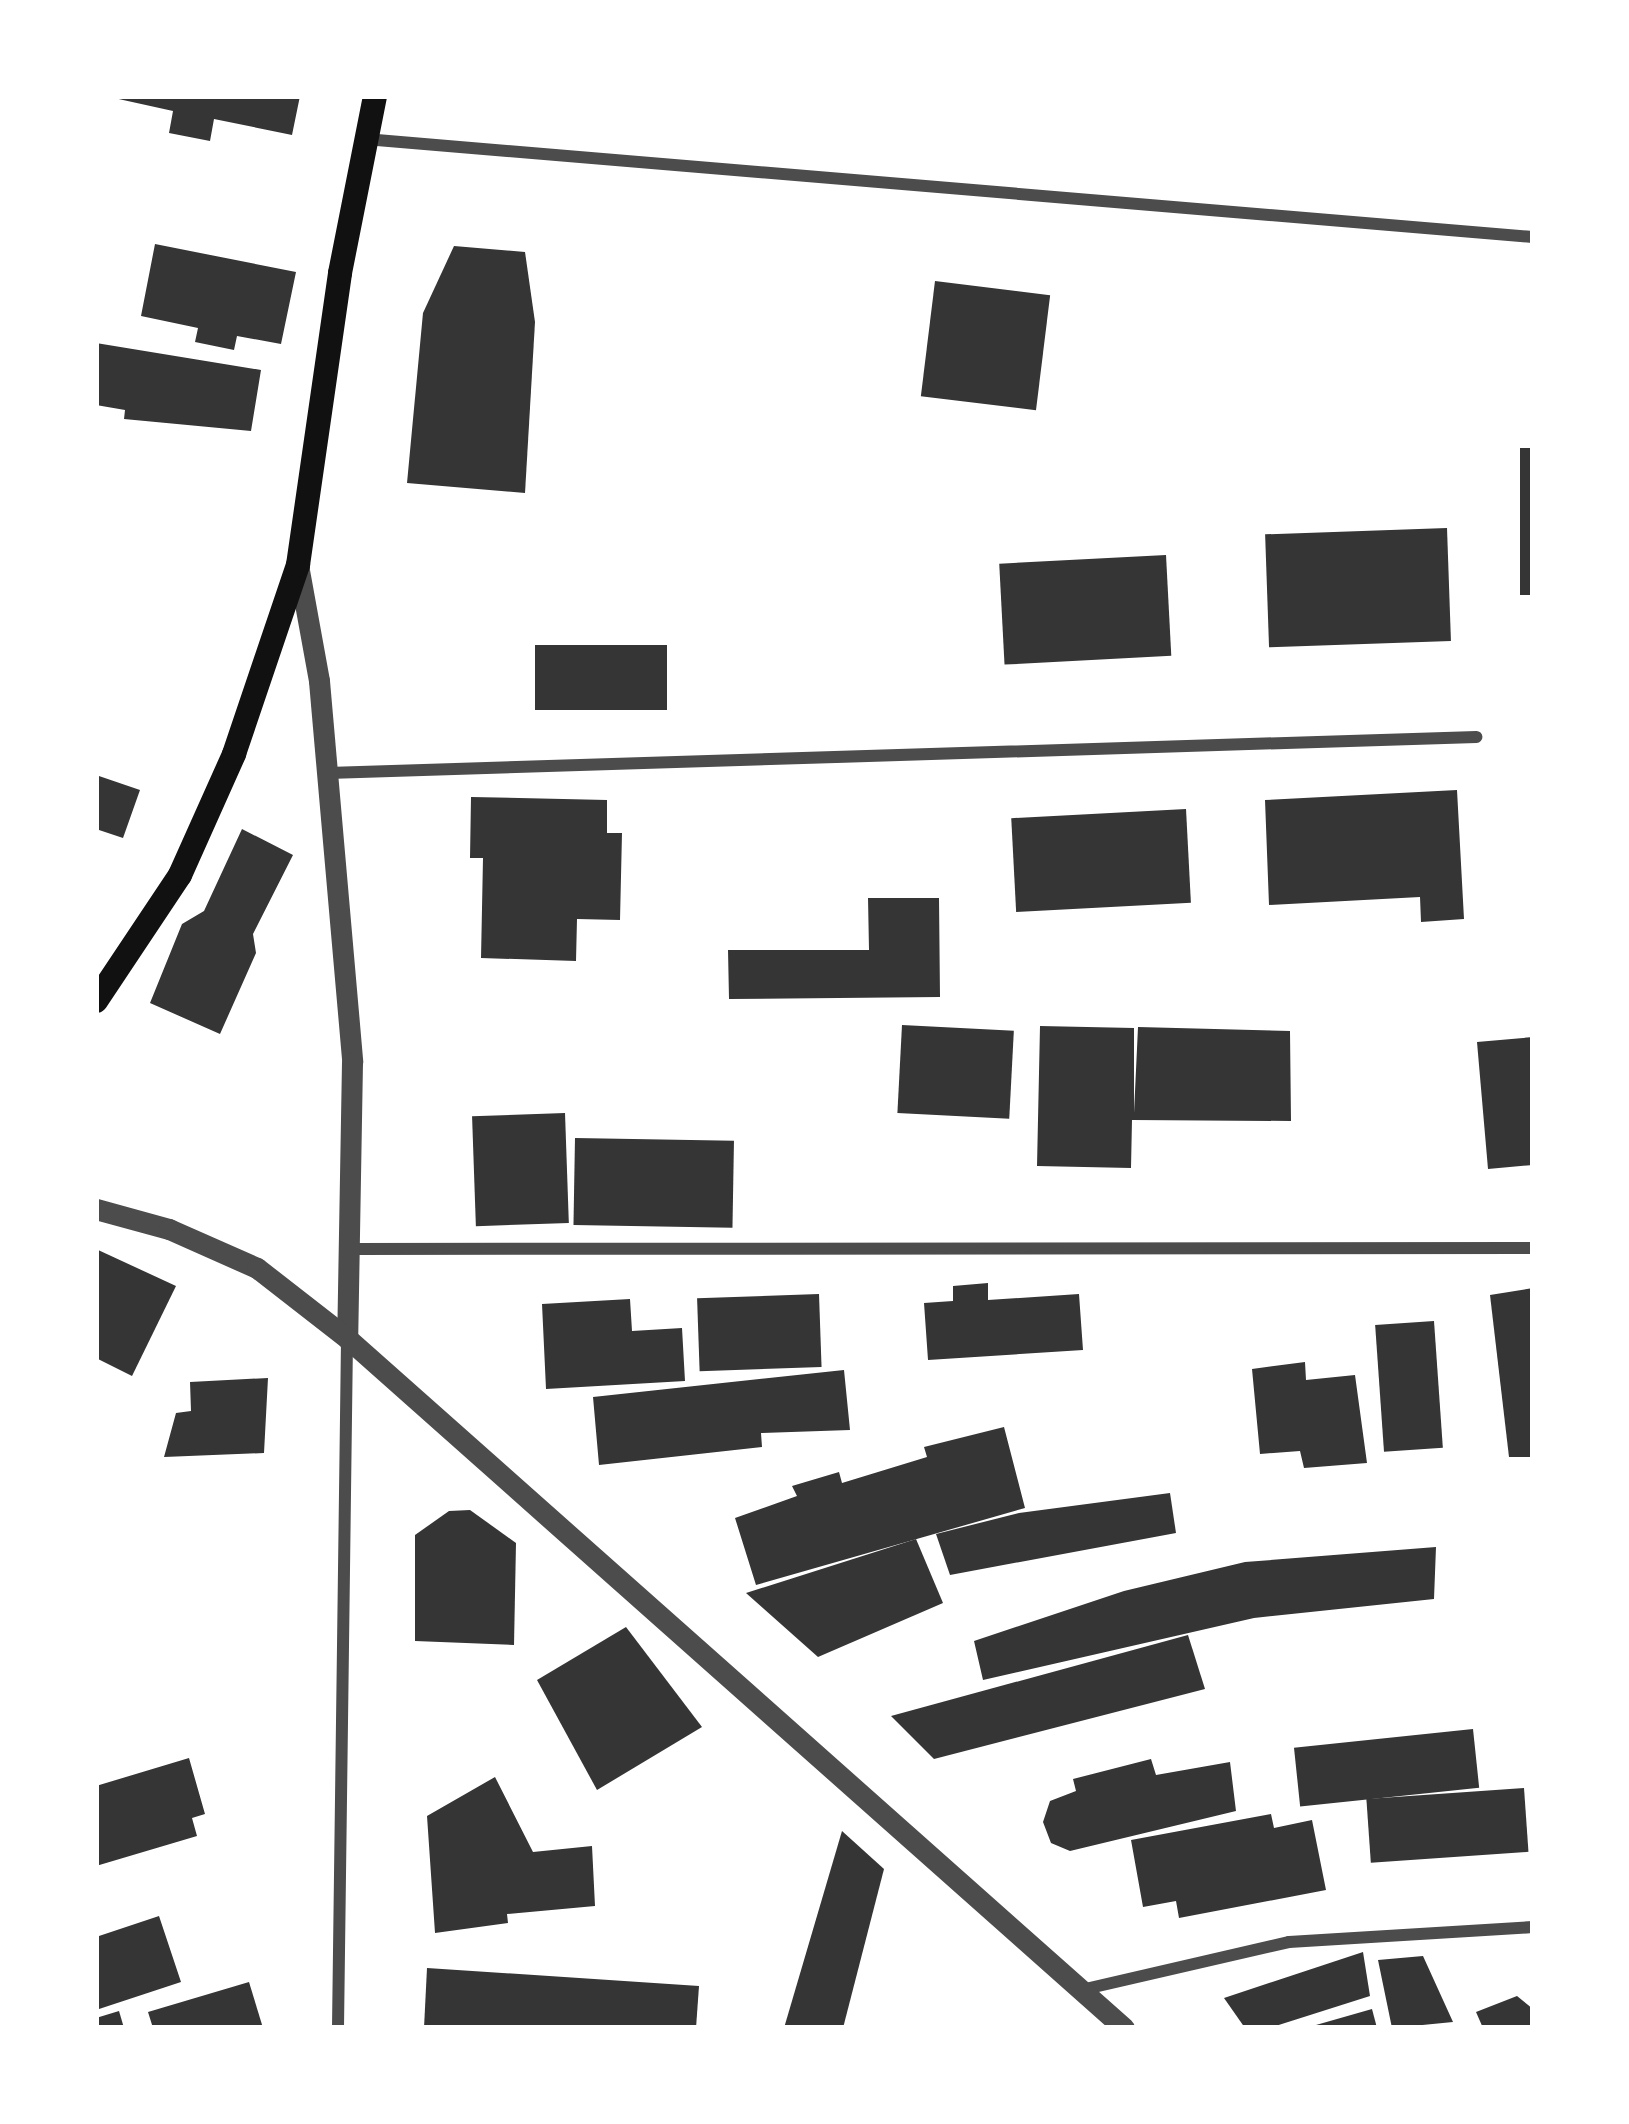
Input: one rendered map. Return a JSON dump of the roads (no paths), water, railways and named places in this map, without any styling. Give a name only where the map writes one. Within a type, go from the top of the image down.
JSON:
[{"type":"main road","points":[[96,1001],[180,875],[234,754],[298,565],[375,96]]},
{"type":"street","points":[[365,139],[1533,237]]},
{"type":"street","points":[[298,565],[328,773],[352,1062],[353,1249],[347,1338],[338,2028]]},
{"type":"street","points":[[328,773],[1476,737]]},
{"type":"street","points":[[96,1209],[169,1229],[257,1268],[347,1338],[1124,2028]]},
{"type":"street","points":[[353,1249],[1533,1248]]},
{"type":"street","points":[[1082,1990],[1289,1942],[1533,1927]]}]
